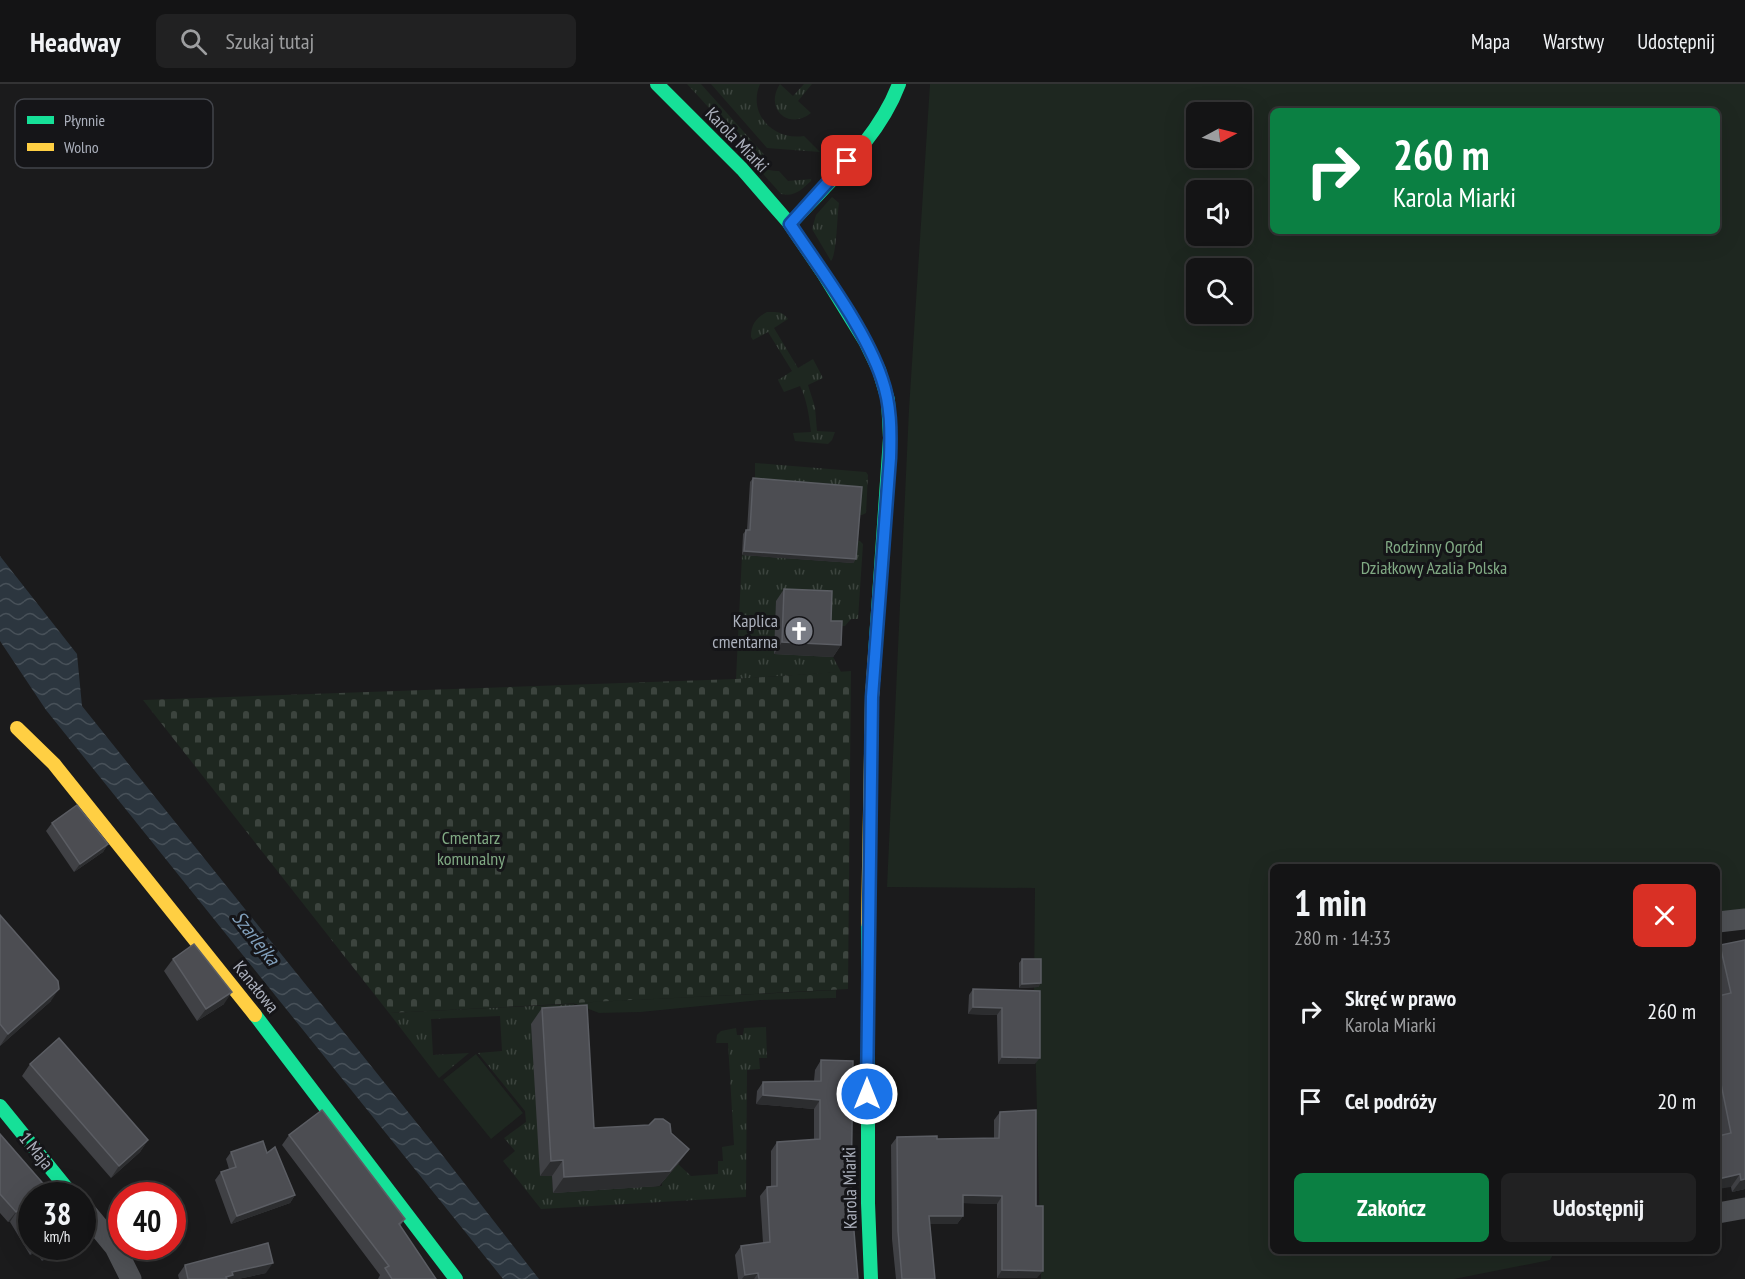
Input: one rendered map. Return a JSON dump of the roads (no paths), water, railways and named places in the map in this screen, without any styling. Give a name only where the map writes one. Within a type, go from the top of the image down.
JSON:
[{"type":"street","name":"Karola Miarki","points":[[657,84],[747,176],[790,224],[873,355],[883,381],[889,408],[891,434],[871,709],[867,1019],[868,1203],[871,1279]]},
{"type":"street","points":[[790,224],[868,138],[888,112],[899,84]]},
{"type":"street","name":"Kanałowa","points":[[17,728],[54,764],[273,1037],[456,1279]]},
{"type":"street","points":[[1720,922],[1745,919]]},
{"type":"street","name":"1 Maja","points":[[0,1106],[62,1182]]},
{"type":"street","points":[[1720,1213],[1745,1208]]},
{"type":"street","points":[[96,1223],[116,1247],[131,1279]]},
{"type":"water","name":"Szarlejka","points":[[0,556],[77,654],[82,706],[433,1143],[539,1279],[503,1279],[46,710],[0,641]]},
{"type":"place","name":"Kaplica cmentarna","points":[[799,631]]},
{"type":"park label","name":"Rodzinny Ogród Działkowy Azalia Polska","points":[[1434,557]]},
{"type":"park label","name":"Cmentarz komunalny","points":[[471,848]]}]
